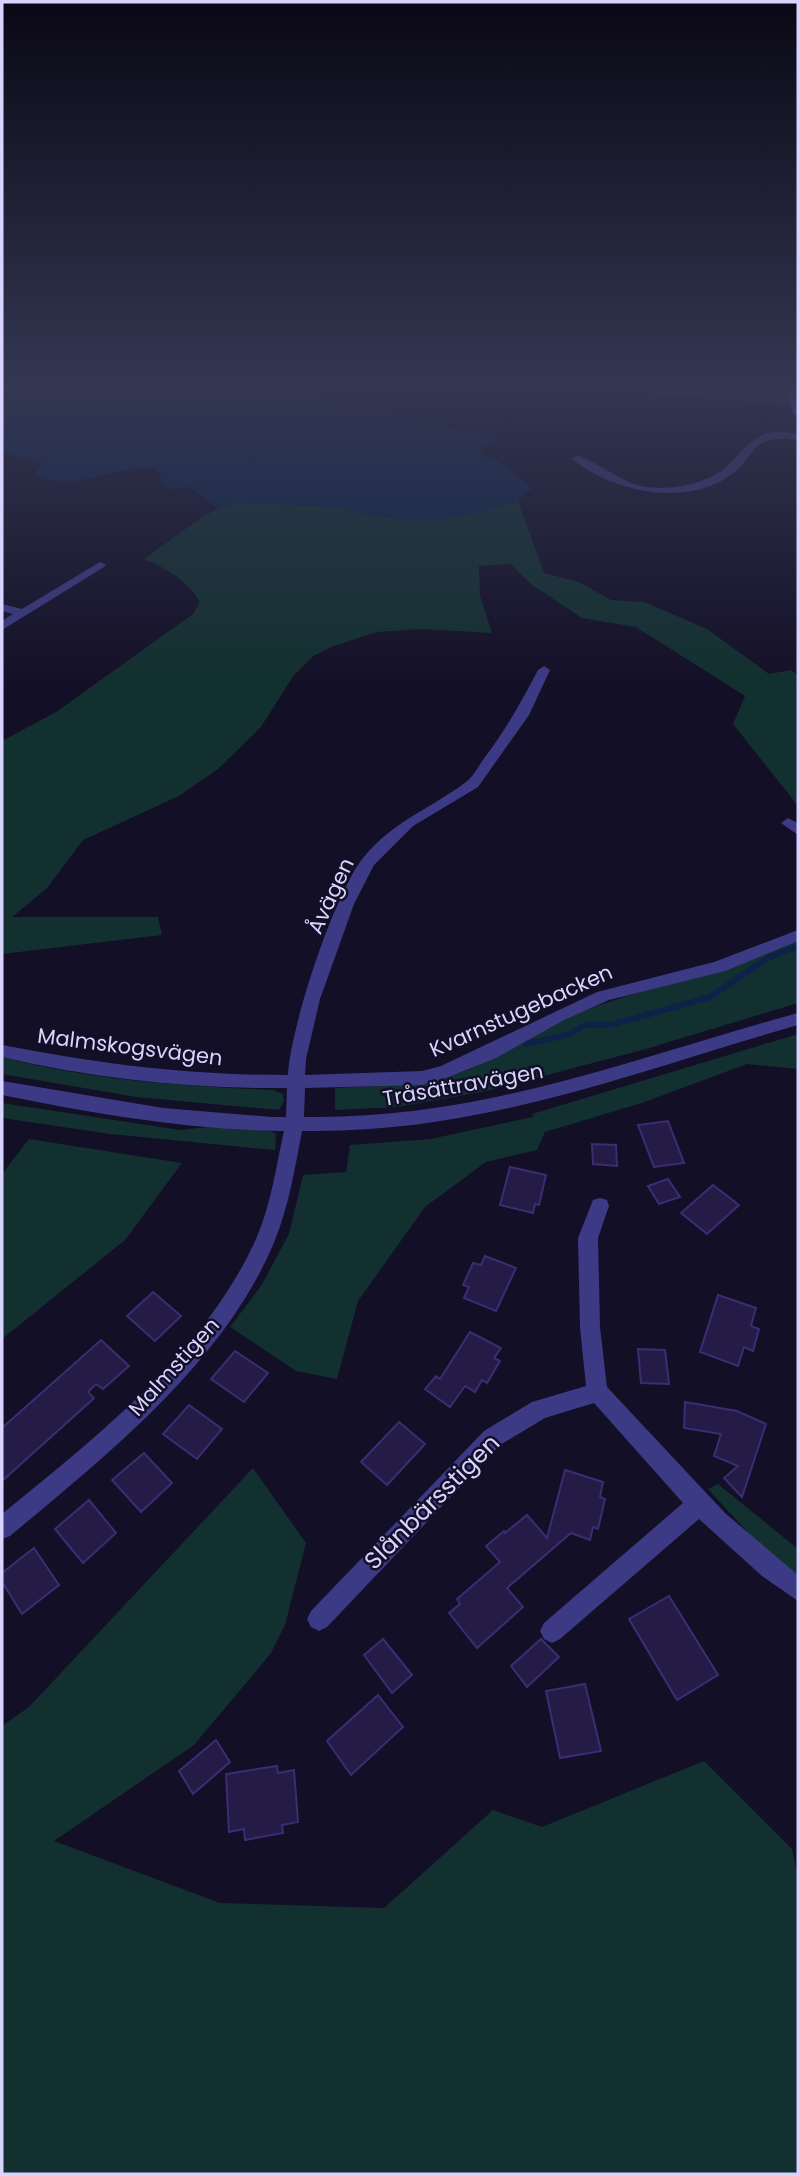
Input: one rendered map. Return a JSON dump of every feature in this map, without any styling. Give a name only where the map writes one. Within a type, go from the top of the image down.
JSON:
[{"type":"street","points":[[628,485],[636,489],[653,490],[694,485]]},
{"type":"street","points":[[2,626],[100,565]]},
{"type":"street","points":[[2,607],[24,613]]},
{"type":"street","name":"Åvägen","points":[[295,1124],[297,1059],[312,999],[346,904],[368,862],[408,823],[473,784],[522,715],[544,670]]},
{"type":"street","name":"Kvarnstugebacken","points":[[296,1083],[441,1074],[554,1017],[603,996],[745,958],[798,935]]},
{"type":"street","name":"Tråsättravägen","points":[[2,1088],[102,1108],[193,1118],[295,1124],[376,1123],[478,1109],[571,1088],[798,1019]]},
{"type":"street","name":"Malmskogsvägen","points":[[2,1051],[147,1076],[214,1082],[296,1083]]},
{"type":"street","name":"Malmstigen","points":[[2,1528],[89,1456],[155,1395],[209,1332],[265,1241],[277,1207],[295,1124]]},
{"type":"street","points":[[600,1206],[588,1238],[590,1338],[598,1392],[699,1504],[740,1543],[798,1589]]},
{"type":"street","name":"Slånbärsstigen","points":[[319,1619],[492,1438],[540,1409],[598,1392]]},
{"type":"street","points":[[552,1631],[699,1504]]},
{"type":"green space","points":[[518,501],[544,573],[579,582],[611,600],[644,602],[707,629],[769,674],[791,670],[798,675],[798,806],[733,724],[745,696],[636,627],[582,618],[531,584],[510,564],[479,566],[480,596],[492,633],[421,629],[377,632],[331,647],[313,656],[294,675],[261,727],[218,769],[179,796],[83,840],[47,888],[12,917],[158,917],[162,935],[2,954],[2,741],[56,712],[193,614],[200,602],[189,587],[168,571],[144,559],[205,515],[236,502],[337,507],[366,515],[405,519],[457,518]]},
{"type":"green space","points":[[798,939],[798,1003],[646,1049],[482,1092],[397,1107],[335,1110],[335,1088],[425,1082],[460,1073],[566,1018],[607,1002],[745,960]]},
{"type":"green space","points":[[798,1034],[798,1069],[747,1064],[642,1103],[545,1132],[537,1150],[486,1162],[425,1207],[358,1301],[337,1379],[296,1371],[230,1327],[261,1286],[289,1234],[303,1175],[346,1172],[350,1145],[430,1139],[533,1117],[532,1114]]},
{"type":"green space","points":[[2,1057],[102,1076],[170,1084],[273,1090],[283,1094],[284,1101],[279,1110],[136,1097],[2,1074]]},
{"type":"green space","points":[[2,1103],[180,1130],[208,1127],[270,1131],[276,1134],[275,1150],[110,1134],[9,1119],[2,1117]]},
{"type":"green space","points":[[29,1139],[182,1163],[125,1240],[2,1339],[2,1174]]},
{"type":"green space","points":[[253,1468],[306,1543],[285,1625],[271,1653],[194,1745],[54,1841],[220,1903],[384,1908],[493,1810],[542,1827],[704,1761],[792,1849],[798,1878],[798,2174],[2,2174],[2,1726],[29,1707]]},
{"type":"green space","points":[[718,1484],[798,1549],[798,1580],[786,1574],[708,1489]]},
{"type":"water","points":[[165,485],[528,485],[532,488],[518,501],[457,518],[405,519],[366,515],[337,507],[236,502],[219,510],[190,487],[168,489]]},
{"type":"building","points":[[668,1121],[684,1163],[654,1167],[638,1125]]},
{"type":"building","points":[[592,1144],[616,1145],[617,1166],[593,1164]]},
{"type":"building","points":[[510,1167],[546,1175],[539,1205],[535,1204],[533,1213],[500,1205]]},
{"type":"building","points":[[668,1179],[680,1197],[659,1204],[648,1186]]},
{"type":"building","points":[[713,1185],[739,1205],[707,1234],[681,1213]]},
{"type":"building","points":[[485,1256],[516,1268],[496,1311],[464,1298],[469,1287],[463,1285],[473,1263],[481,1265]]},
{"type":"building","points":[[153,1292],[181,1316],[155,1341],[127,1316]]},
{"type":"building","points":[[718,1295],[756,1308],[751,1326],[759,1329],[753,1351],[744,1347],[738,1366],[700,1352]]},
{"type":"building","points":[[470,1332],[501,1348],[494,1358],[500,1361],[487,1383],[482,1380],[475,1392],[465,1386],[450,1407],[425,1389],[436,1376],[440,1379]]},
{"type":"building","points":[[101,1340],[129,1366],[103,1389],[96,1384],[88,1392],[94,1398],[2,1481],[2,1428]]},
{"type":"building","points":[[638,1349],[665,1350],[669,1384],[641,1383]]},
{"type":"building","points":[[235,1351],[268,1373],[244,1402],[211,1379]]},
{"type":"building","points":[[685,1402],[737,1411],[766,1424],[742,1497],[724,1478],[738,1466],[714,1456],[721,1434],[684,1428]]},
{"type":"building","points":[[189,1405],[222,1429],[197,1459],[163,1434]]},
{"type":"building","points":[[399,1422],[425,1444],[387,1485],[361,1462]]},
{"type":"building","points":[[144,1453],[172,1483],[141,1512],[112,1480]]},
{"type":"building","points":[[565,1470],[603,1482],[600,1497],[605,1499],[598,1529],[593,1527],[590,1540],[571,1533],[507,1588],[523,1607],[477,1648],[449,1613],[460,1604],[457,1599],[500,1562],[486,1546],[504,1531],[505,1533],[527,1515],[547,1538]]},
{"type":"building","points":[[89,1500],[116,1533],[83,1563],[55,1529]]},
{"type":"building","points":[[34,1548],[59,1585],[22,1614],[2,1582],[2,1573]]},
{"type":"building","points":[[669,1596],[718,1675],[677,1700],[629,1619]]},
{"type":"building","points":[[383,1639],[412,1675],[392,1693],[364,1655]]},
{"type":"building","points":[[541,1639],[559,1657],[527,1687],[511,1666]]},
{"type":"building","points":[[585,1684],[601,1751],[560,1758],[546,1691]]},
{"type":"building","points":[[378,1695],[403,1727],[351,1775],[327,1741]]},
{"type":"building","points":[[216,1740],[230,1762],[193,1794],[179,1771]]},
{"type":"building","points":[[277,1766],[278,1773],[294,1770],[298,1822],[282,1825],[283,1833],[245,1840],[244,1829],[229,1832],[226,1774]]},
{"type":"waterway","points":[[526,1044],[570,1034],[585,1025],[614,1024],[710,997],[768,958],[798,946]]}]
